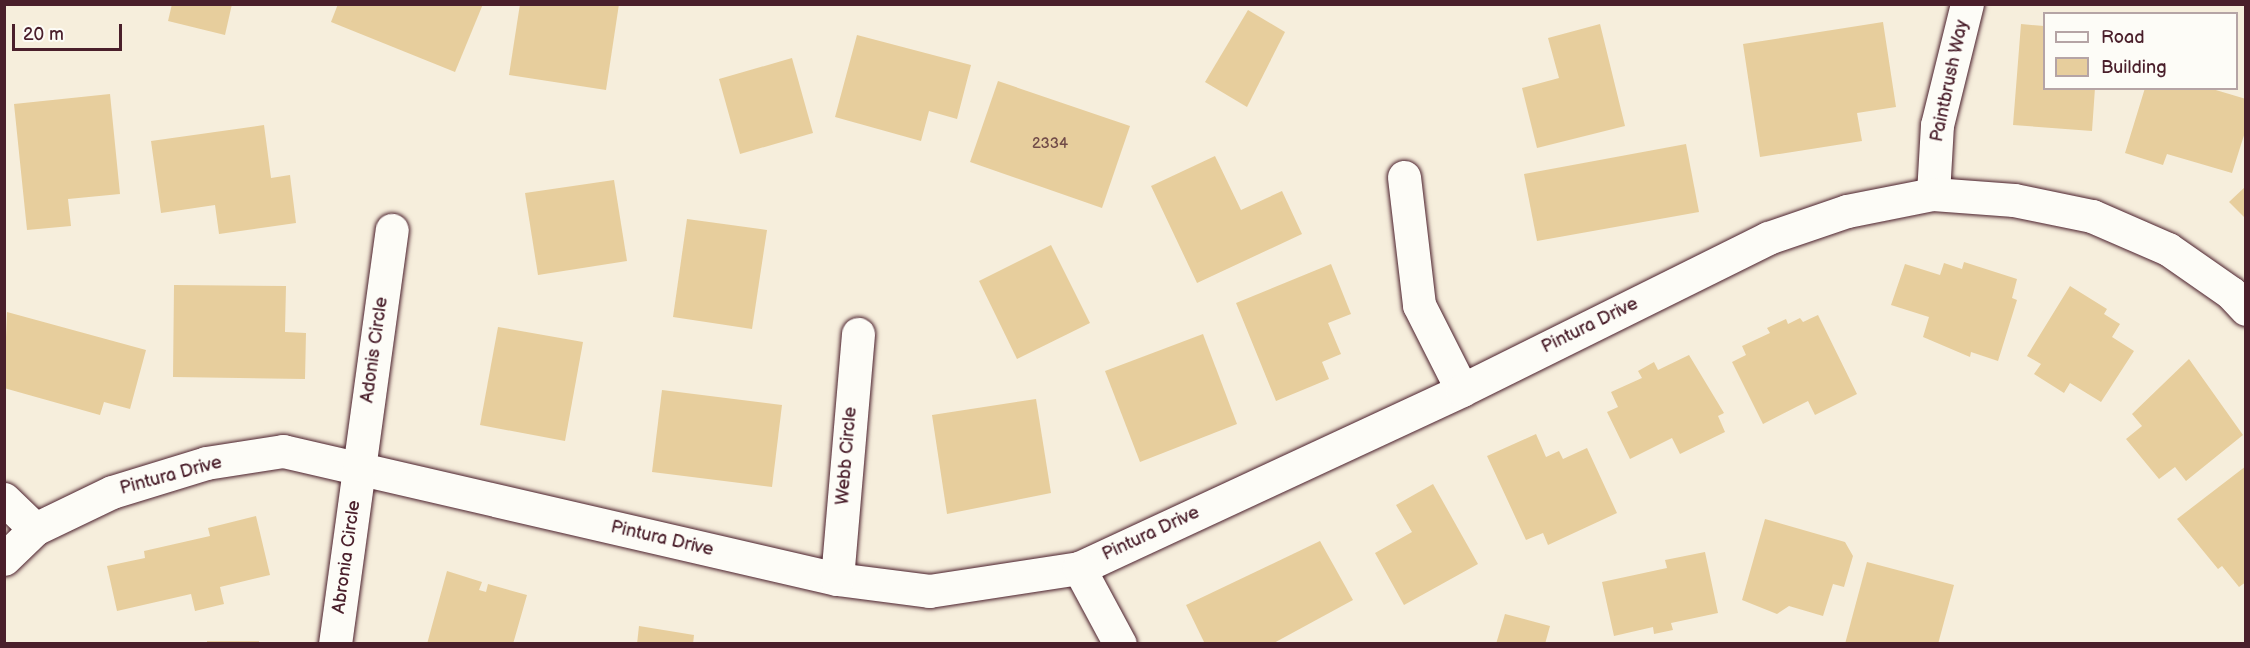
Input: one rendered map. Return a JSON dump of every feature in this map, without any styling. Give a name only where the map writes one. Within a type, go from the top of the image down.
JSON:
[{"type":"street","name":"Paintbrush Way","points":[[1933,194],[1937,125],[1967,4]]},
{"type":"street","points":[[1404,177],[1419,305],[1462,390]]},
{"type":"street","name":"Pintura Drive","points":[[4,559],[35,529],[112,492],[206,463],[283,451],[359,471],[837,579],[929,591],[1079,568],[1462,390],[1768,238],[1847,211],[1933,194],[2014,200],[2091,216],[2168,249],[2231,293],[2246,309]]},
{"type":"street","name":"Adonis Circle","points":[[359,471],[392,230]]},
{"type":"street","name":"Webb Circle","points":[[837,579],[858,334]]},
{"type":"street","name":"Abronia Circle","points":[[335,644],[359,471]]},
{"type":"street","points":[[4,499],[35,529]]},
{"type":"street","points":[[1079,568],[1120,644]]},
{"type":"building","points":[[172,4],[232,4],[225,35],[168,21]]},
{"type":"building","points":[[338,4],[483,4],[455,72],[331,22]]},
{"type":"building","points":[[520,4],[619,4],[606,90],[509,75]]},
{"type":"building","points":[[1248,10],[1285,32],[1247,107],[1205,82]]},
{"type":"building","points":[[1883,22],[1896,107],[1857,113],[1862,141],[1760,157],[1743,44]]},
{"type":"building","points":[[1600,24],[1625,126],[1537,148],[1522,88],[1559,78],[1548,38]]},
{"type":"building","points":[[2021,24],[2043,26],[2043,90],[2095,90],[2092,131],[2013,125]]},
{"type":"building","points":[[857,35],[971,65],[957,119],[929,111],[921,141],[835,117]]},
{"type":"building","points":[[792,58],[813,133],[740,154],[719,79]]},
{"type":"building","points":[[998,81],[1130,126],[1102,208],[970,162]]},
{"type":"building","points":[[2144,90],[2216,90],[2246,99],[2246,129],[2232,173],[2167,154],[2163,165],[2125,153]]},
{"type":"building","points":[[110,94],[120,194],[68,199],[71,226],[27,230],[14,104]]},
{"type":"building","points":[[264,125],[271,178],[290,175],[296,223],[219,234],[215,205],[161,213],[151,141]]},
{"type":"building","points":[[1686,144],[1699,212],[1537,241],[1524,174]]},
{"type":"building","points":[[1215,156],[1241,210],[1282,191],[1302,234],[1197,283],[1151,186]]},
{"type":"building","points":[[614,180],[627,261],[538,275],[525,193]]},
{"type":"building","points":[[2246,186],[2246,219],[2229,202]]},
{"type":"building","points":[[687,219],[767,230],[752,329],[673,317]]},
{"type":"building","points":[[1051,245],[1090,323],[1017,359],[979,281]]},
{"type":"building","points":[[1964,262],[2017,279],[2012,298],[2017,300],[1998,361],[1971,352],[1970,357],[1923,337],[1929,317],[1891,305],[1905,264],[1940,275],[1944,263],[1962,269]]},
{"type":"building","points":[[1331,264],[1351,314],[1328,323],[1341,354],[1322,362],[1329,379],[1276,401],[1236,303]]},
{"type":"building","points":[[174,285],[286,286],[285,332],[306,333],[305,379],[173,377]]},
{"type":"building","points":[[2070,286],[2107,309],[2104,314],[2120,324],[2112,337],[2134,351],[2101,402],[2070,383],[2064,393],[2034,374],[2041,364],[2027,356]]},
{"type":"building","points":[[7,312],[146,350],[130,409],[104,402],[100,415],[4,388]]},
{"type":"building","points":[[1818,315],[1857,394],[1815,415],[1808,401],[1763,424],[1732,362],[1746,355],[1742,346],[1770,333],[1767,328],[1786,319],[1788,324],[1800,318],[1803,322]]},
{"type":"building","points":[[498,327],[583,342],[565,441],[480,425]]},
{"type":"building","points":[[1203,334],[1237,424],[1140,462],[1105,371]]},
{"type":"building","points":[[1689,355],[1724,413],[1718,416],[1725,432],[1680,454],[1672,438],[1630,459],[1607,412],[1618,407],[1611,392],[1642,378],[1638,371],[1654,362],[1658,370]]},
{"type":"building","points":[[2189,359],[2243,435],[2186,481],[2175,467],[2159,479],[2126,439],[2142,426],[2132,414]]},
{"type":"building","points":[[662,390],[782,405],[772,487],[652,472]]},
{"type":"building","points":[[1036,399],[1051,493],[947,514],[932,415]]},
{"type":"building","points":[[1536,434],[1546,457],[1559,451],[1563,459],[1587,448],[1617,513],[1548,545],[1543,533],[1526,540],[1487,456]]},
{"type":"building","points":[[2246,466],[2246,582],[2239,587],[2222,566],[2218,569],[2177,519]]},
{"type":"building","points":[[1433,484],[1478,564],[1404,605],[1375,553],[1412,532],[1396,505]]},
{"type":"building","points":[[256,516],[270,575],[220,587],[224,604],[195,611],[191,594],[117,611],[107,566],[145,558],[144,551],[210,536],[208,528]]},
{"type":"building","points":[[1765,519],[1845,542],[1853,556],[1844,587],[1833,584],[1823,616],[1789,606],[1777,614],[1742,600]]},
{"type":"building","points":[[1320,541],[1353,600],[1272,644],[1205,644],[1186,605]]},
{"type":"building","points":[[1705,552],[1718,613],[1671,623],[1673,630],[1654,634],[1653,627],[1614,636],[1602,582],[1667,568],[1665,560]]},
{"type":"building","points":[[1867,562],[1954,585],[1938,644],[1845,644]]},
{"type":"building","points":[[447,571],[482,582],[479,590],[486,592],[488,584],[527,595],[513,644],[427,644]]},
{"type":"building","points":[[1505,614],[1550,626],[1545,644],[1496,644]]},
{"type":"building","points":[[639,626],[694,635],[693,644],[637,644]]},
{"type":"building","points":[[207,641],[259,641],[259,644],[207,644]]}]
